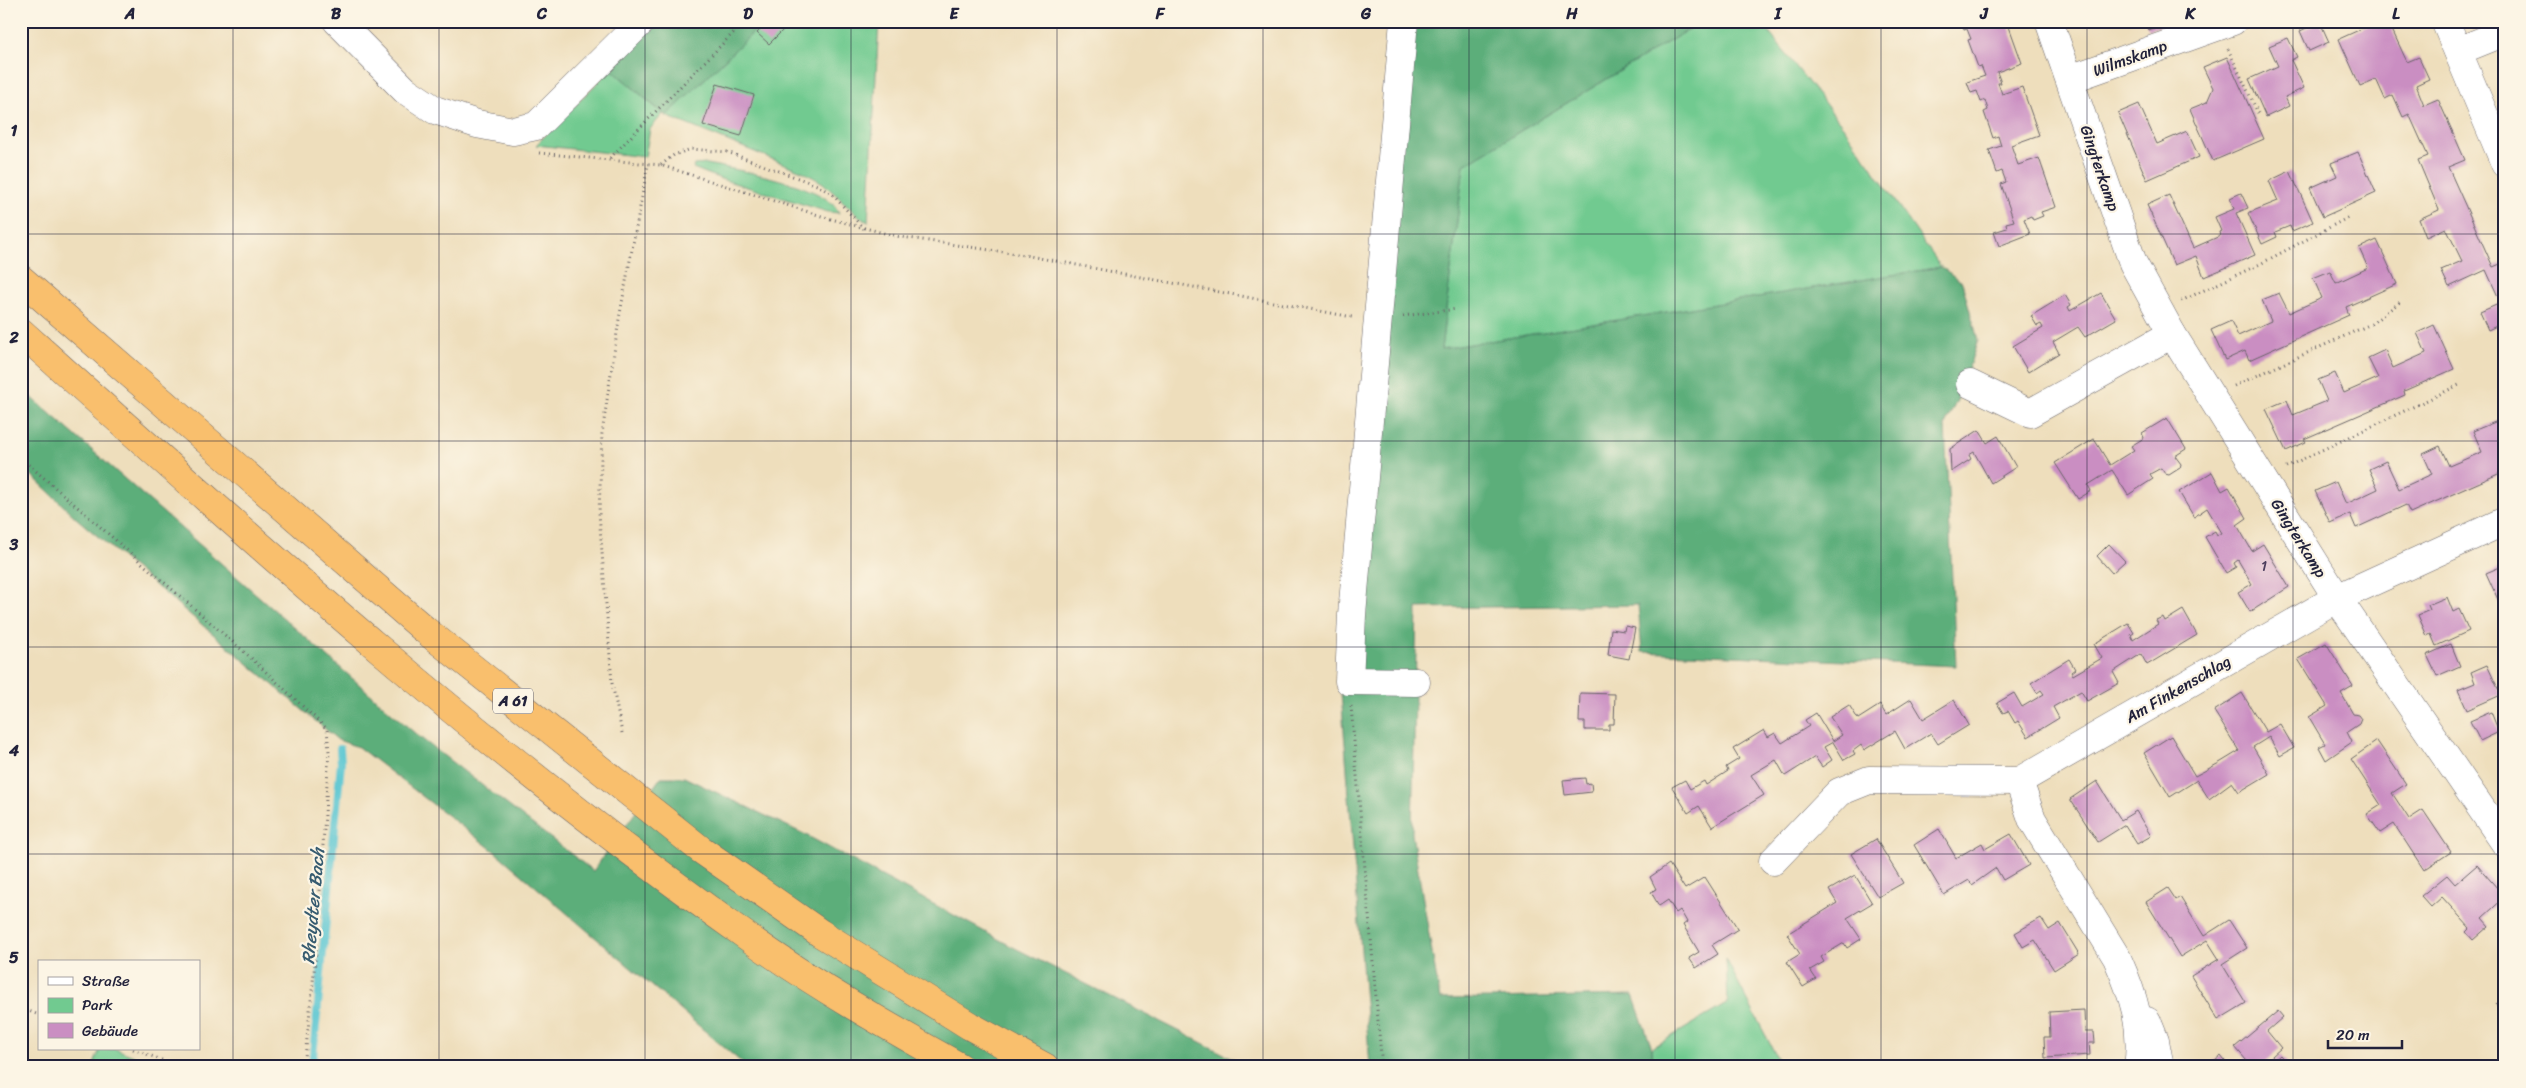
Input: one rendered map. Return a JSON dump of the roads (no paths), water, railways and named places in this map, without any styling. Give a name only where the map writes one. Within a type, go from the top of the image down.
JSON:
[{"type":"highway","name":"A 61","points":[[21,279],[424,630],[700,850],[820,933],[970,1026],[1045,1067]]},
{"type":"highway","name":"A 61","points":[[21,332],[332,608],[492,743],[746,936],[884,1024],[960,1067]]},
{"type":"street","points":[[337,21],[405,90],[435,110],[477,124],[513,131],[536,126],[642,21]]},
{"type":"street","points":[[1404,21],[1352,615],[1349,681],[1416,682]]},
{"type":"street","name":"Gingterkamp","points":[[2049,21],[2133,263],[2210,396],[2337,598]]},
{"type":"street","points":[[2445,21],[2505,164]]},
{"type":"street","name":"Wilmskamp","points":[[2070,79],[2225,24]]},
{"type":"street","points":[[2458,51],[2505,32]]},
{"type":"street","points":[[1970,384],[2030,413],[2166,322]]},
{"type":"street","name":"Am Finkenschlag","points":[[2019,781],[2337,598],[2505,521]]},
{"type":"street","points":[[2337,598],[2505,843]]},
{"type":"street","points":[[1773,861],[1840,792],[1869,780],[2019,781],[2032,819],[2116,958],[2136,1006],[2148,1022],[2155,1041],[2160,1067]]},
{"type":"street","points":[[2136,1006],[2139,1039],[2138,1067]]},
{"type":"waterway","name":"Rheydter Bach","points":[[312,1067],[341,763],[340,749]]}]
